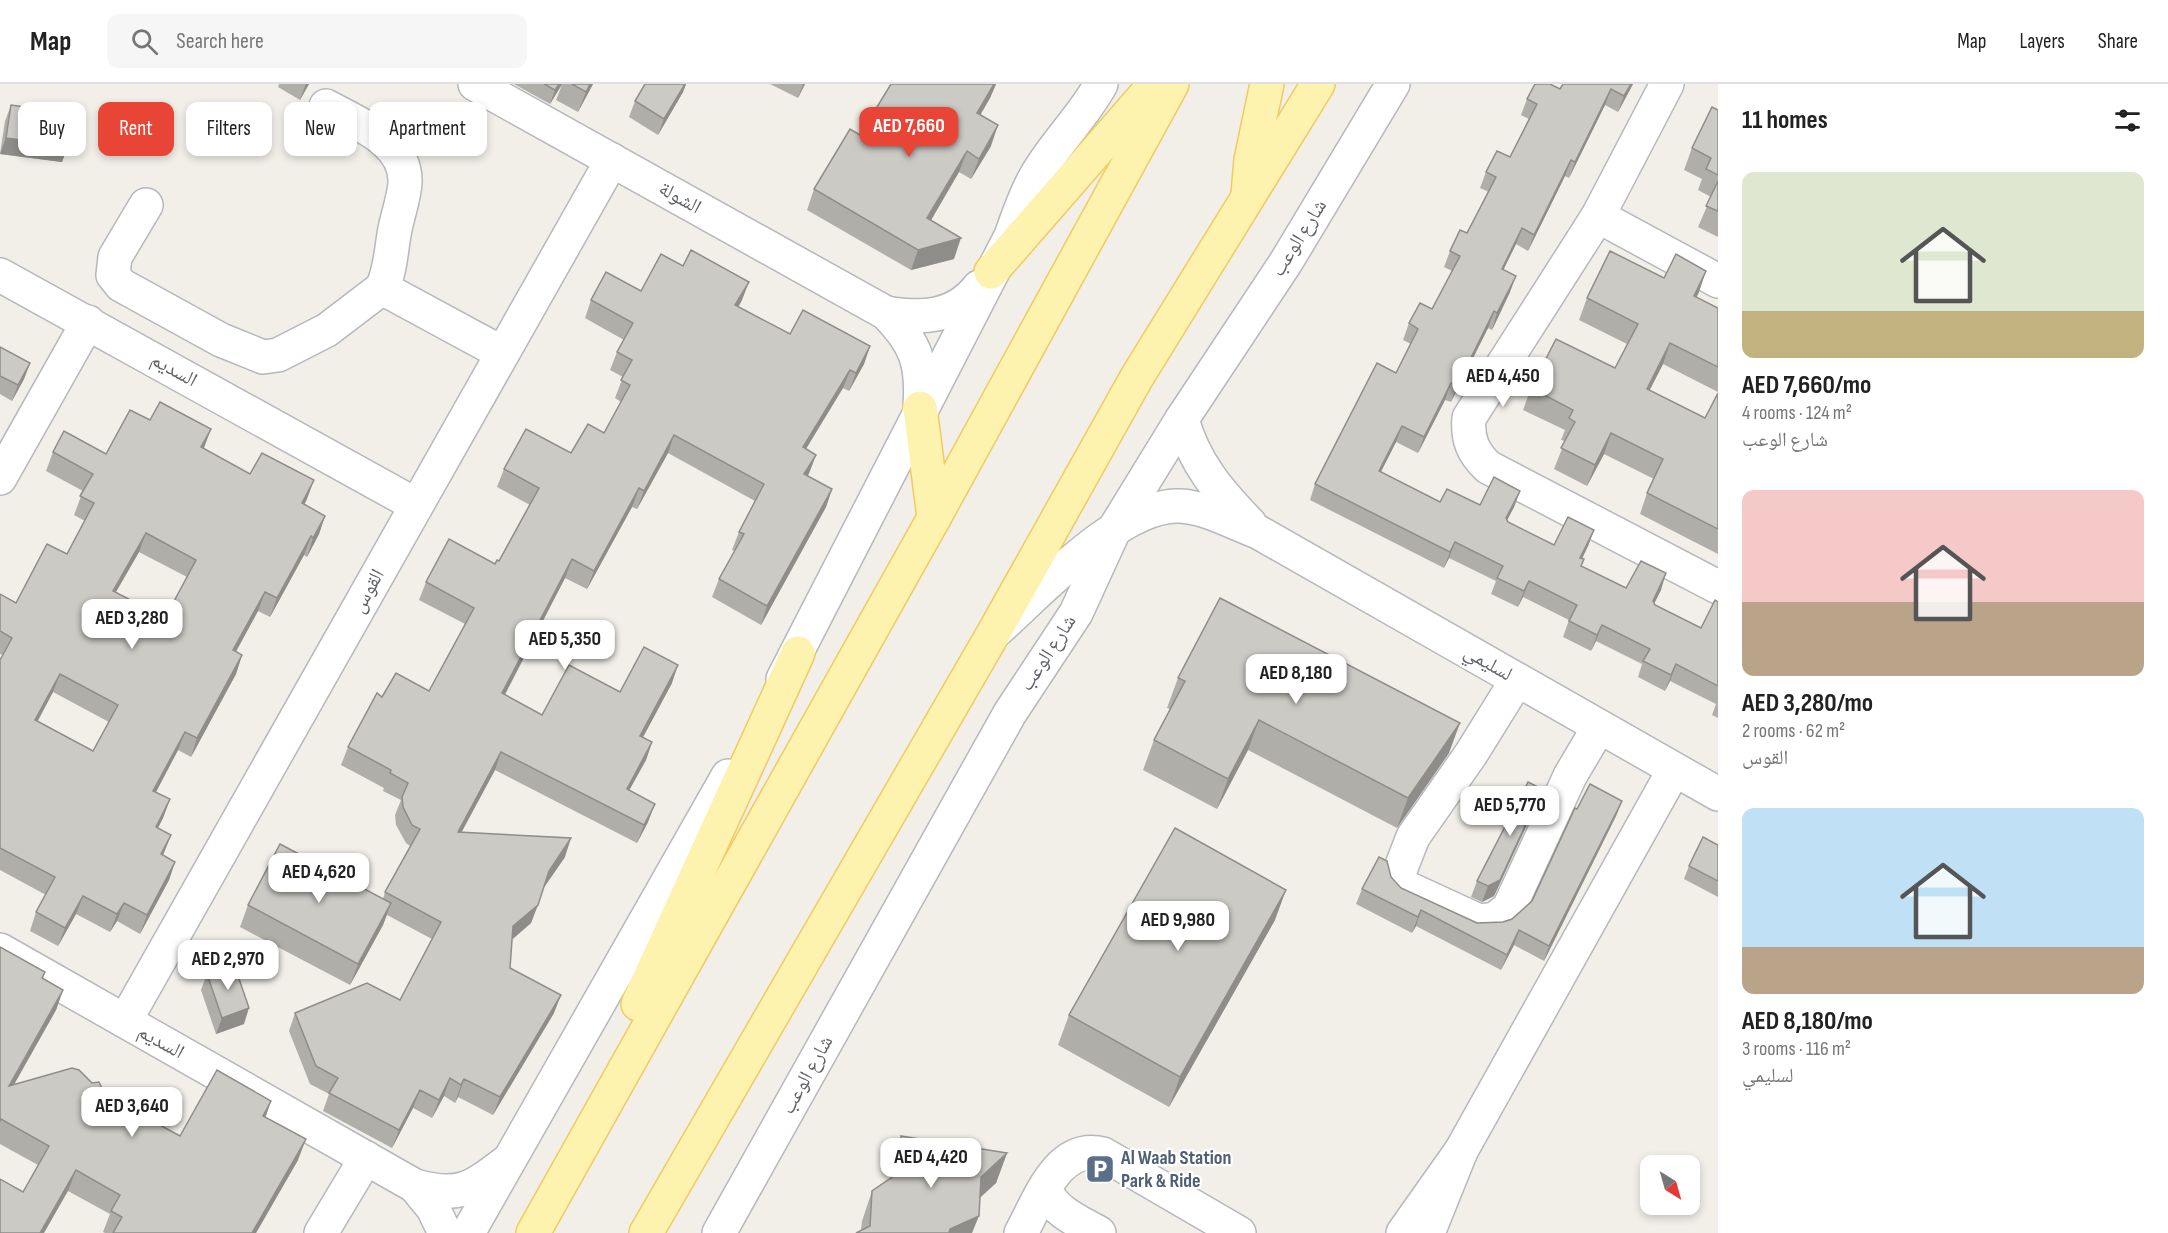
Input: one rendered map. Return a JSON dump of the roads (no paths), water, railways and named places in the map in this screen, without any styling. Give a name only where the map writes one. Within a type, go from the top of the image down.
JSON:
[{"type":"main road","points":[[991,272],[1155,84]]},
{"type":"main road","points":[[549,1201],[934,518],[1172,84]]},
{"type":"main road","points":[[1248,202],[1251,160],[1267,84]]},
{"type":"main road","points":[[646,1233],[993,634],[1137,378],[1248,202],[1318,84]]},
{"type":"main road","points":[[920,408],[934,518]]},
{"type":"main road","points":[[533,1233],[798,653]]},
{"type":"street","name":"الشولة","points":[[475,84],[886,313],[905,332],[917,355],[922,381],[920,408]]},
{"type":"street","points":[[468,1233],[798,653],[920,408],[1011,236],[1036,176],[1062,137],[1082,116],[1101,84]]},
{"type":"street","name":"شارع الوعب","points":[[719,1233],[1010,713],[1076,613],[1115,528],[1182,419],[1286,262],[1393,84]]},
{"type":"street","points":[[1667,84],[1598,216],[1469,418],[1467,433],[1477,457],[1488,467],[1718,587]]},
{"type":"street","points":[[146,206],[115,257],[113,275],[121,285],[221,340],[262,357],[278,355],[327,330],[382,288],[388,275],[405,182],[401,165],[387,141],[357,124]]},
{"type":"street","name":"القوس","points":[[125,1021],[612,160]]},
{"type":"street","points":[[1598,216],[1718,281]]},
{"type":"street","name":"الشولة","points":[[886,313],[916,318],[946,312],[972,296],[991,272]]},
{"type":"street","name":"السديم","points":[[0,275],[416,505]]},
{"type":"street","points":[[382,288],[502,354]]},
{"type":"street","points":[[0,478],[88,322]]},
{"type":"street","name":"لسليمي","points":[[1182,419],[1194,453],[1210,482],[1258,532]]},
{"type":"street","name":"لسليمي","points":[[993,634],[1115,528],[1149,510],[1179,506],[1203,511],[1258,532],[1718,794]]},
{"type":"street","points":[[1517,680],[1471,754],[1413,837],[1399,873],[1403,886],[1479,921],[1495,919],[1509,908],[1570,776],[1599,727]]},
{"type":"street","points":[[1403,1233],[1461,1151],[1674,770]]},
{"type":"street","name":"السديم","points":[[0,950],[415,1186],[442,1193],[464,1190],[511,1158]]},
{"type":"street","points":[[1428,1233],[1461,1151]]},
{"type":"street","points":[[1021,1233],[1065,1161],[1073,1156],[1093,1152],[1103,1155],[1239,1233]]},
{"type":"street","points":[[321,1233],[366,1158]]},
{"type":"street","name":"السديم","points":[[415,1186],[433,1208],[445,1233]]},
{"type":"street","points":[[1045,1191],[1051,1202],[1064,1213],[1099,1233]]},
{"type":"place","name":"Al Waab Station Park & Ride","points":[[1100,1169]]}]
